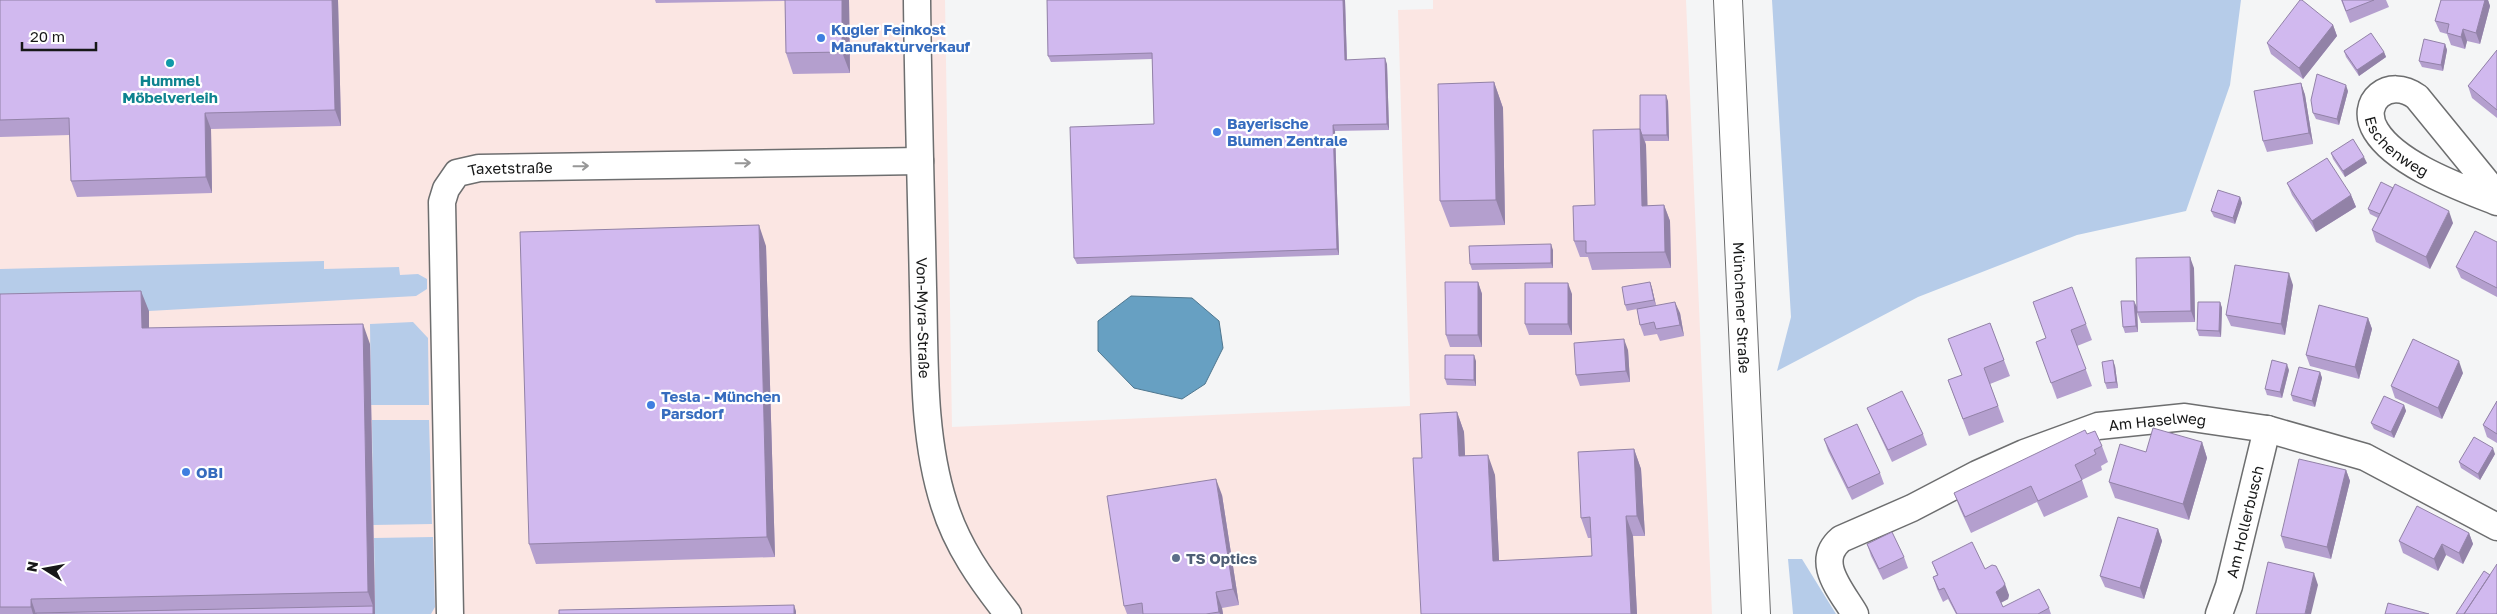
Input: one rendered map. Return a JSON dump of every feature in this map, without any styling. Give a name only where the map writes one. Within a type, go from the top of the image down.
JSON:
[{"type":"street","name":"Von-Myra-Straße","points":[[917,0],[925,370],[932,456],[944,504],[960,546],[976,572],[1008,614]]},
{"type":"street","name":"Münchener Straße","points":[[1728,0],[1756,614]]},
{"type":"street","name":"Eschenweg","points":[[2497,195],[2417,97],[2408,90],[2395,88],[2380,94],[2372,104],[2371,118],[2375,130],[2391,149],[2442,180],[2497,202]]},
{"type":"street","name":"Taxetstraße","points":[[450,614],[442,202],[446,189],[457,173],[479,168],[920,161]]},
{"type":"street","name":"Am Haselweg","points":[[1855,614],[1834,578],[1828,563],[1828,555],[1833,546],[1841,539],[1912,508],[1977,474],[2024,453],[2098,426],[2185,417],[2267,429],[2365,457],[2497,527]]},
{"type":"street","name":"Am Hollerbusch","points":[[2219,614],[2244,525],[2267,429]]},
{"type":"shaded area","points":[[0,0],[945,0],[952,427],[1410,406],[1398,10],[1433,9],[1433,0],[1686,0],[1712,614],[0,614]]},
{"type":"shaded area","points":[[1772,0],[2241,0],[2230,85],[2186,211],[2077,235],[1918,297],[1777,371],[1791,317]]},
{"type":"shaded area","points":[[324,261],[324,269],[399,267],[400,275],[418,274],[427,279],[427,289],[416,296],[149,311],[0,314],[0,269]]},
{"type":"shaded area","points":[[1131,296],[1192,298],[1219,321],[1223,348],[1205,384],[1182,399],[1134,388],[1098,351],[1098,321]]},
{"type":"shaded area","points":[[413,322],[428,338],[429,405],[371,405],[370,324]]},
{"type":"shaded area","points":[[372,420],[429,420],[432,524],[373,525]]},
{"type":"shaded area","points":[[433,537],[435,607],[431,614],[375,614],[374,538]]},
{"type":"shaded area","points":[[1788,559],[1802,559],[1836,614],[1793,614]]},
{"type":"building","name":"Hummel Möbelverleih","points":[[0,0],[332,0],[335,110],[205,113],[206,177],[71,181],[69,118],[0,120]]},
{"type":"building","points":[[785,0],[842,0],[842,52],[786,53]]},
{"type":"building","name":"Bayerische Blumen Zentrale","points":[[1047,0],[1343,0],[1345,60],[1385,58],[1387,124],[1333,125],[1337,249],[1074,258],[1070,127],[1154,124],[1152,53],[1048,56]]},
{"type":"building","points":[[2300,0],[2333,25],[2299,68],[2267,43]]},
{"type":"building","points":[[2342,0],[2374,0],[2346,11]]},
{"type":"building","points":[[2441,0],[2485,0],[2476,33],[2463,29],[2461,37],[2447,33],[2449,24],[2435,21]]},
{"type":"building","points":[[2371,33],[2384,52],[2357,70],[2344,51]]},
{"type":"building","points":[[2424,39],[2445,44],[2441,65],[2419,61]]},
{"type":"building","points":[[2497,50],[2497,110],[2468,86]]},
{"type":"building","points":[[2317,74],[2346,85],[2337,119],[2313,113],[2311,100]]},
{"type":"building","points":[[1494,82],[1496,200],[1440,201],[1438,84]]},
{"type":"building","points":[[2301,83],[2309,133],[2263,141],[2254,91]]},
{"type":"building","points":[[1640,95],[1666,95],[1667,135],[1642,135],[1640,129]]},
{"type":"building","points":[[1640,129],[1642,206],[1664,205],[1665,252],[1586,253],[1586,241],[1574,241],[1573,206],[1595,205],[1593,130]]},
{"type":"building","points":[[2353,139],[2364,157],[2343,171],[2331,153]]},
{"type":"building","points":[[2327,158],[2351,195],[2312,221],[2287,183]]},
{"type":"building","points":[[2381,182],[2393,188],[2380,214],[2368,209]]},
{"type":"building","points":[[2395,184],[2449,211],[2426,257],[2372,230]]},
{"type":"building","points":[[2218,190],[2240,197],[2233,218],[2211,211]]},
{"type":"building","name":"Tesla - München Parsdorf","points":[[759,225],[767,537],[529,544],[520,232]]},
{"type":"building","points":[[2475,231],[2497,242],[2497,288],[2456,267]]},
{"type":"building","points":[[1551,244],[1551,263],[1470,264],[1469,246]]},
{"type":"building","points":[[2190,257],[2191,311],[2137,312],[2136,258]]},
{"type":"building","points":[[2235,265],[2289,273],[2281,324],[2226,315]]},
{"type":"building","points":[[1445,282],[1478,282],[1478,335],[1446,335]]},
{"type":"building","points":[[1650,282],[1654,300],[1625,305],[1622,287]]},
{"type":"building","points":[[1525,283],[1568,283],[1568,324],[1525,324]]},
{"type":"building","points":[[2072,287],[2086,324],[2071,330],[2086,369],[2051,383],[2036,342],[2046,338],[2033,302]]},
{"type":"building","name":"OBI","points":[[141,291],[142,328],[363,324],[368,592],[31,599],[31,607],[0,607],[0,294]]},
{"type":"building","points":[[2121,301],[2134,301],[2136,326],[2123,327]]},
{"type":"building","points":[[1675,302],[1680,325],[1656,329],[1654,322],[1640,325],[1637,309]]},
{"type":"building","points":[[2198,302],[2220,302],[2219,331],[2197,330]]},
{"type":"building","points":[[2319,305],[2368,318],[2355,367],[2306,355]]},
{"type":"building","points":[[1990,323],[2004,360],[1984,368],[1998,406],[1963,419],[1948,380],[1962,375],[1948,339]]},
{"type":"building","points":[[1624,339],[1626,371],[1576,375],[1574,343]]},
{"type":"building","points":[[2413,339],[2459,361],[2438,408],[2391,386]]},
{"type":"building","points":[[1445,355],[1474,355],[1474,380],[1445,379]]},
{"type":"building","points":[[2113,360],[2116,382],[2105,383],[2102,362]]},
{"type":"building","points":[[2272,360],[2287,364],[2280,392],[2265,389]]},
{"type":"building","points":[[2299,367],[2320,372],[2312,401],[2291,395]]},
{"type":"building","points":[[1902,391],[1923,434],[1888,450],[1867,408]]},
{"type":"building","points":[[2384,396],[2404,405],[2391,432],[2371,423]]},
{"type":"building","points":[[2497,401],[2497,434],[2483,425]]},
{"type":"building","points":[[1457,412],[1459,456],[1488,455],[1493,561],[1592,556],[1590,517],[1581,518],[1578,452],[1634,449],[1637,516],[1626,516],[1631,614],[1421,614],[1413,458],[1422,458],[1420,414]]},
{"type":"building","points":[[1857,424],[1880,473],[1848,488],[1824,439]]},
{"type":"building","points":[[2153,428],[2202,442],[2183,504],[2109,482],[2120,444],[2146,452]]},
{"type":"building","points":[[2085,430],[2087,434],[2095,431],[2102,446],[2094,450],[2096,454],[2075,465],[2082,480],[2038,501],[2031,486],[1965,517],[1954,493]]},
{"type":"building","points":[[2474,437],[2493,448],[2478,474],[2459,462]]},
{"type":"building","points":[[2299,459],[2346,470],[2327,547],[2281,536]]},
{"type":"building","name":"TS Optics","points":[[1216,479],[1233,589],[1216,592],[1219,612],[1206,614],[1143,614],[1142,603],[1124,606],[1107,496]]},
{"type":"building","points":[[2417,506],[2469,533],[2459,553],[2442,544],[2434,559],[2399,541]]},
{"type":"building","points":[[2118,517],[2158,529],[2140,588],[2100,576]]},
{"type":"building","points":[[1892,532],[1904,557],[1879,569],[1867,544]]},
{"type":"building","points":[[1972,542],[1985,569],[1992,565],[1996,566],[2005,584],[1996,592],[2003,607],[2039,589],[2049,608],[2038,614],[1957,614],[1944,588],[1939,590],[1933,577],[1938,575],[1932,562]]},
{"type":"building","points":[[2268,562],[2314,573],[2305,614],[2256,614]]},
{"type":"building","points":[[2497,564],[2497,614],[2464,614]]},
{"type":"building","points":[[2484,571],[2490,575],[2464,614],[2456,614]]},
{"type":"building","points":[[2388,603],[2429,614],[2385,614]]},
{"type":"building","points":[[794,605],[794,614],[559,614],[559,610]]},
{"type":"building","points":[[373,606],[373,614],[36,614],[36,613]]},
{"type":"place","name":"Kugler Feinkost Manufakturverkauf","points":[[821,38]]},
{"type":"place","name":"Hummel Möbelverleih","points":[[170,63]]},
{"type":"place","name":"Bayerische Blumen Zentrale","points":[[1217,132]]},
{"type":"place","name":"Tesla - München Parsdorf","points":[[651,405]]},
{"type":"place","name":"OBI","points":[[186,472]]},
{"type":"place","name":"TS Optics","points":[[1176,558]]}]
